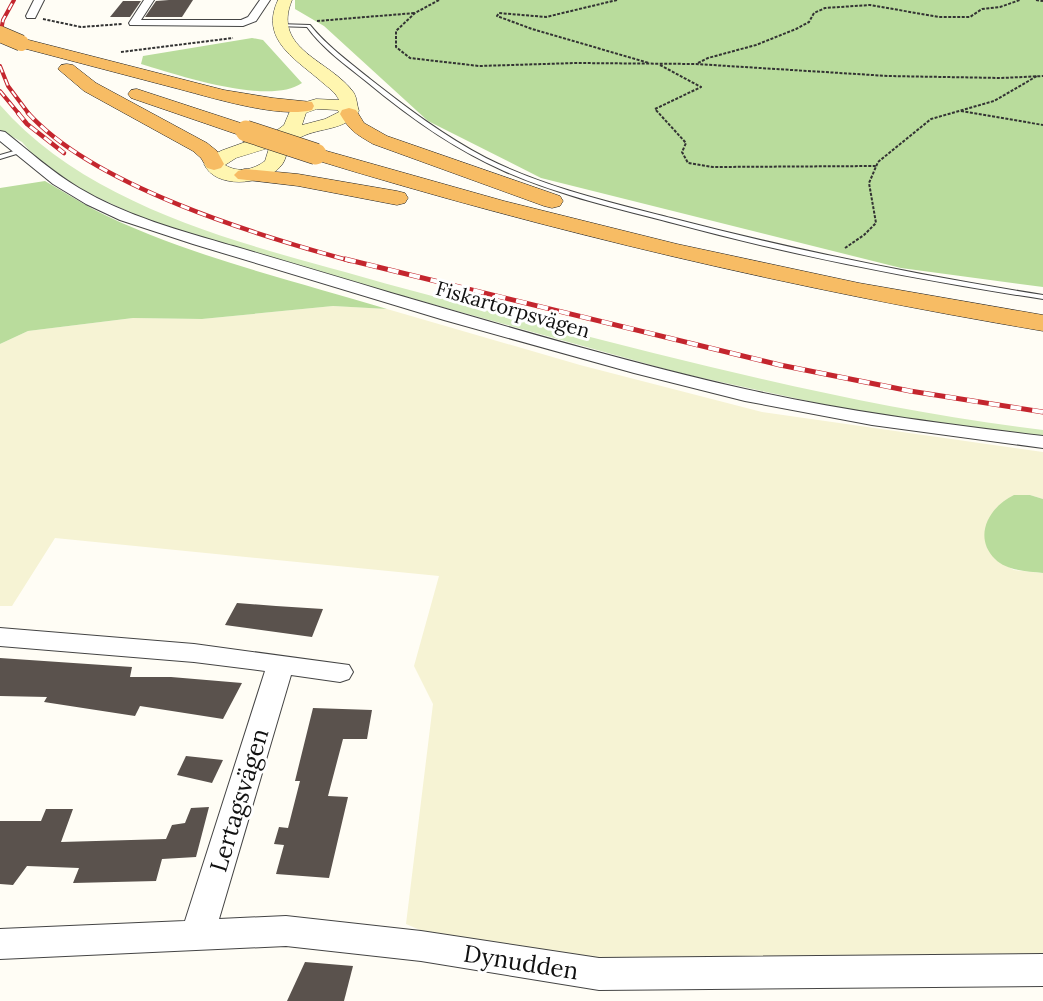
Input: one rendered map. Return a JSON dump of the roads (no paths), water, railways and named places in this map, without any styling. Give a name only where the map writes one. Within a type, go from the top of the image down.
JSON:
[{"type":"highway","points":[[0,34],[67,69],[485,204],[660,249]]},
{"type":"highway","points":[[0,42],[225,95],[273,104],[310,105]]},
{"type":"highway","points":[[21,47],[252,129]]},
{"type":"highway","points":[[67,69],[90,87],[200,147],[210,155],[214,164]]},
{"type":"highway","points":[[349,111],[357,127],[389,144],[503,185],[711,252]]},
{"type":"highway","points":[[321,151],[506,201],[711,252],[885,287],[1043,313]]},
{"type":"highway","points":[[245,175],[319,183],[660,249],[857,291],[1043,322]]},
{"type":"main road","points":[[285,0],[279,12],[284,40],[291,49],[346,96],[349,111]]},
{"type":"main road","points":[[328,80],[329,95],[296,113],[293,126],[266,144],[225,156],[214,164],[218,170],[245,175],[270,167],[274,163],[276,148],[288,137],[349,111]]},
{"type":"main road","points":[[310,105],[336,104],[349,111]]},
{"type":"street","points":[[31,16],[39,0]]},
{"type":"street","points":[[149,0],[135,23],[243,23],[252,19],[265,0]]},
{"type":"street","name":"Fiskartorpsvägen","points":[[0,135],[59,181],[80,194],[155,228],[604,359],[705,386],[945,429],[1043,442]]},
{"type":"street","points":[[0,637],[194,652],[340,672]]},
{"type":"street","name":"Lertagsvägen","points":[[197,936],[281,664]]},
{"type":"street","name":"Dynudden","points":[[0,944],[286,931],[421,946],[599,974],[778,970],[1043,970]]},
{"type":"lane","points":[[283,25],[308,26],[319,40],[426,126],[509,171],[645,214],[831,260],[928,279],[1043,297]]},
{"type":"lane","points":[[0,157],[21,151]]},
{"type":"railway","points":[[0,36],[3,20],[14,0]]},
{"type":"railway","points":[[0,66],[8,86],[29,114]]},
{"type":"railway","points":[[0,91],[19,114]]},
{"type":"railway","points":[[18,113],[27,124],[64,153]]},
{"type":"railway","points":[[29,114],[57,139],[93,163],[134,185],[224,222],[351,261]]},
{"type":"railway","points":[[345,259],[780,365],[910,391],[1043,412]]}]
